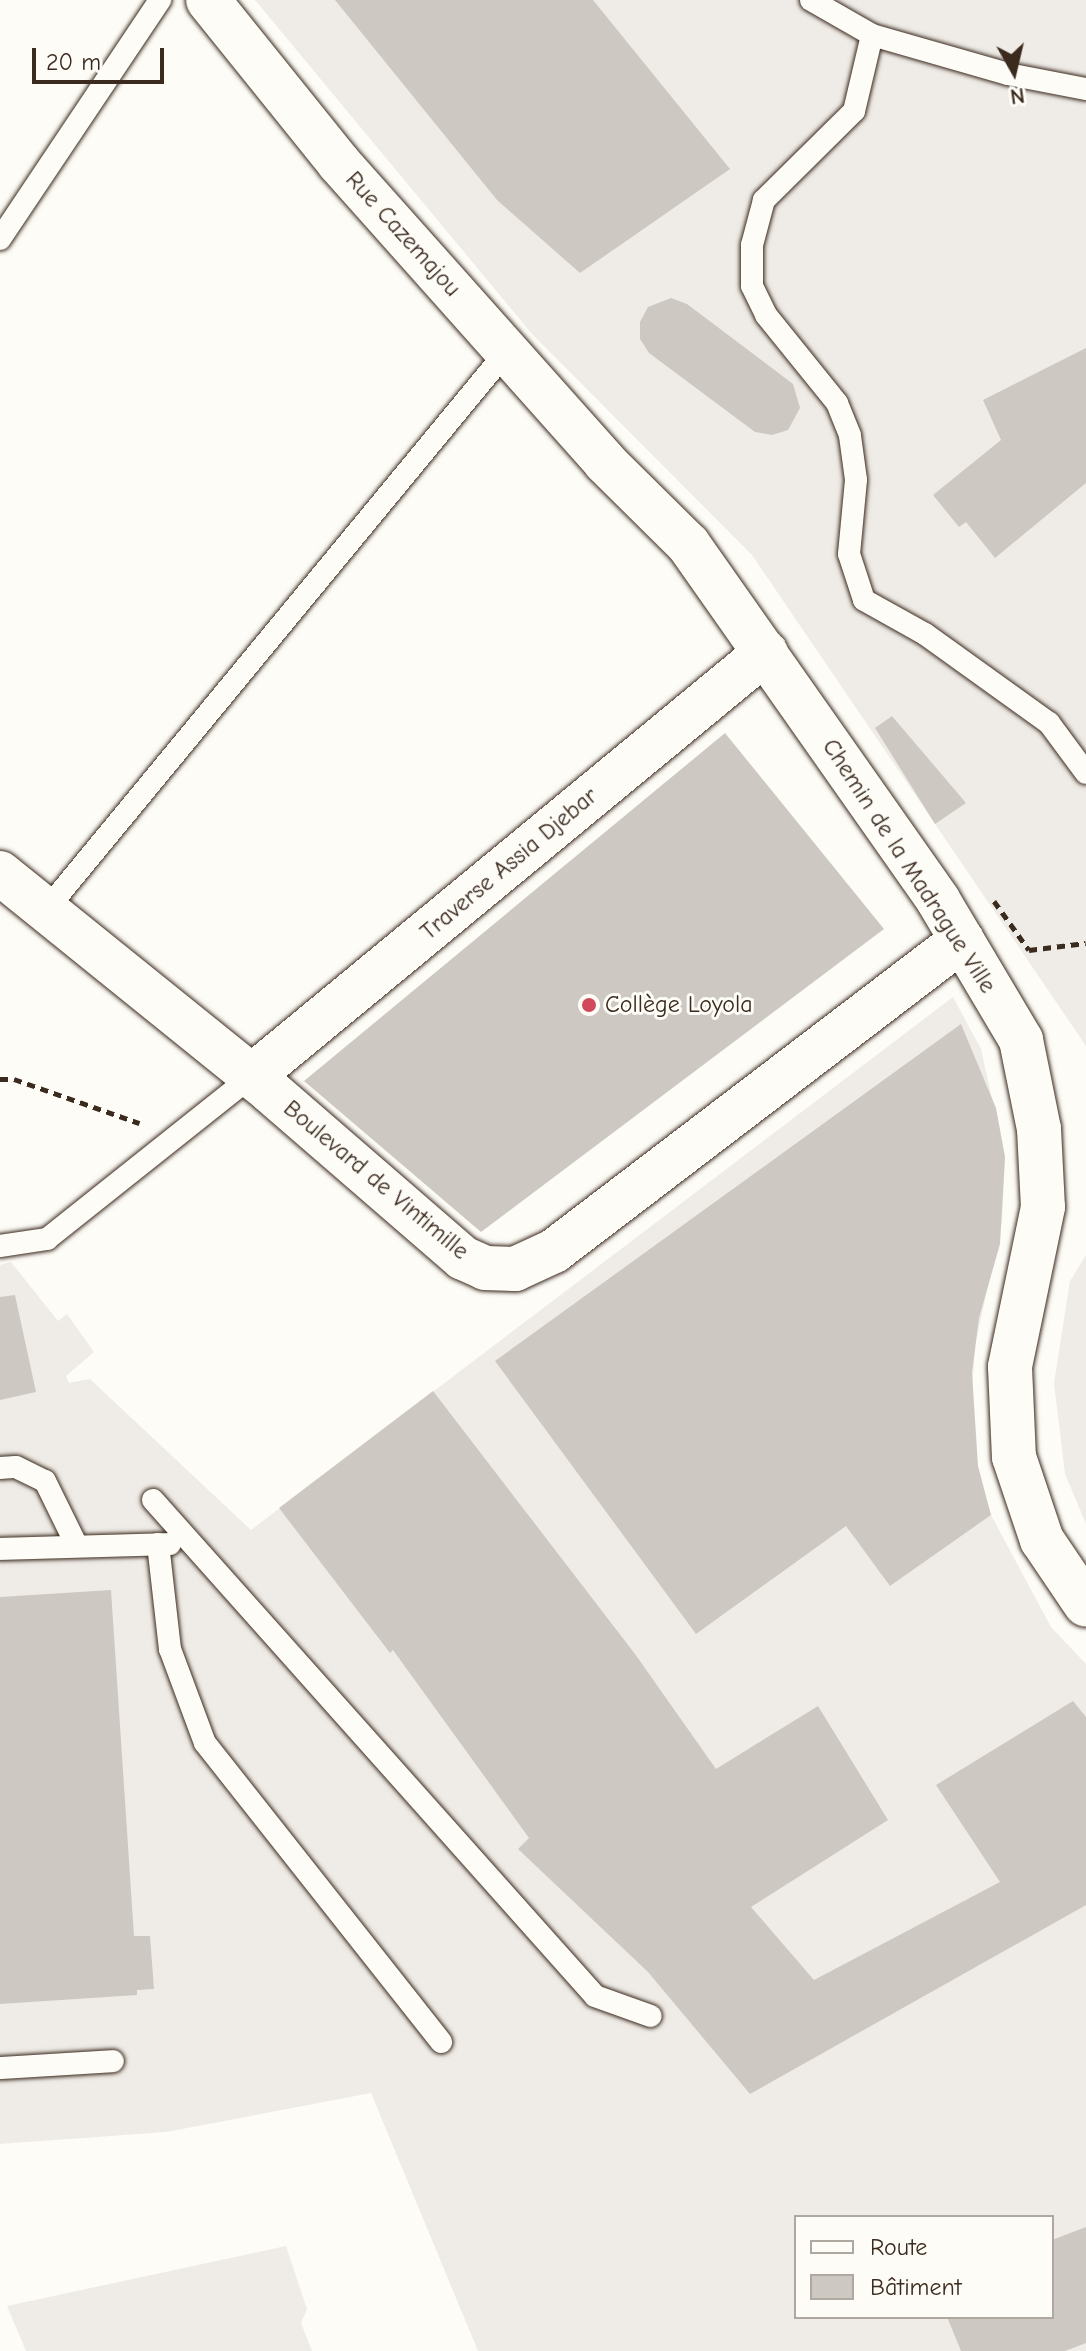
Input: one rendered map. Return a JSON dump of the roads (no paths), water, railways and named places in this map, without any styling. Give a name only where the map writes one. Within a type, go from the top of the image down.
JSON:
[{"type":"street","name":"Rue Cazemajou","points":[[208,0],[339,163],[605,462]]},
{"type":"street","name":"Chemin de la Madrague Ville","points":[[605,462],[688,544],[766,652],[962,940],[1021,1040],[1039,1129],[1043,1207],[1010,1367],[1014,1457],[1042,1540],[1086,1605]]},
{"type":"street","name":"Traverse Assia Djebar","points":[[252,1076],[766,652]]},
{"type":"street","name":"Boulevard de Vintimille","points":[[0,873],[252,1076],[463,1258],[485,1268],[515,1269],[554,1251],[962,940]]},
{"type":"lane","points":[[0,239],[160,0]]},
{"type":"lane","points":[[811,0],[872,35],[1086,89]]},
{"type":"lane","points":[[872,35],[854,111],[764,200],[752,245],[752,286],[766,315],[837,403],[850,436],[856,480],[849,554],[864,600],[925,634],[1049,723],[1086,773]]},
{"type":"lane","points":[[46,910],[507,351]]},
{"type":"lane","points":[[0,1246],[47,1239],[252,1076]]},
{"type":"lane","points":[[0,1468],[16,1467],[45,1481],[76,1544]]},
{"type":"lane","points":[[153,1500],[595,1996],[651,2016]]},
{"type":"lane","points":[[0,1549],[76,1544],[195,1544]]},
{"type":"lane","points":[[158,1544],[170,1649],[205,1743],[441,2042]]},
{"type":"lane","points":[[0,2068],[113,2061]]},
{"type":"place","name":"Collège Loyola","points":[[589,1005]]}]
